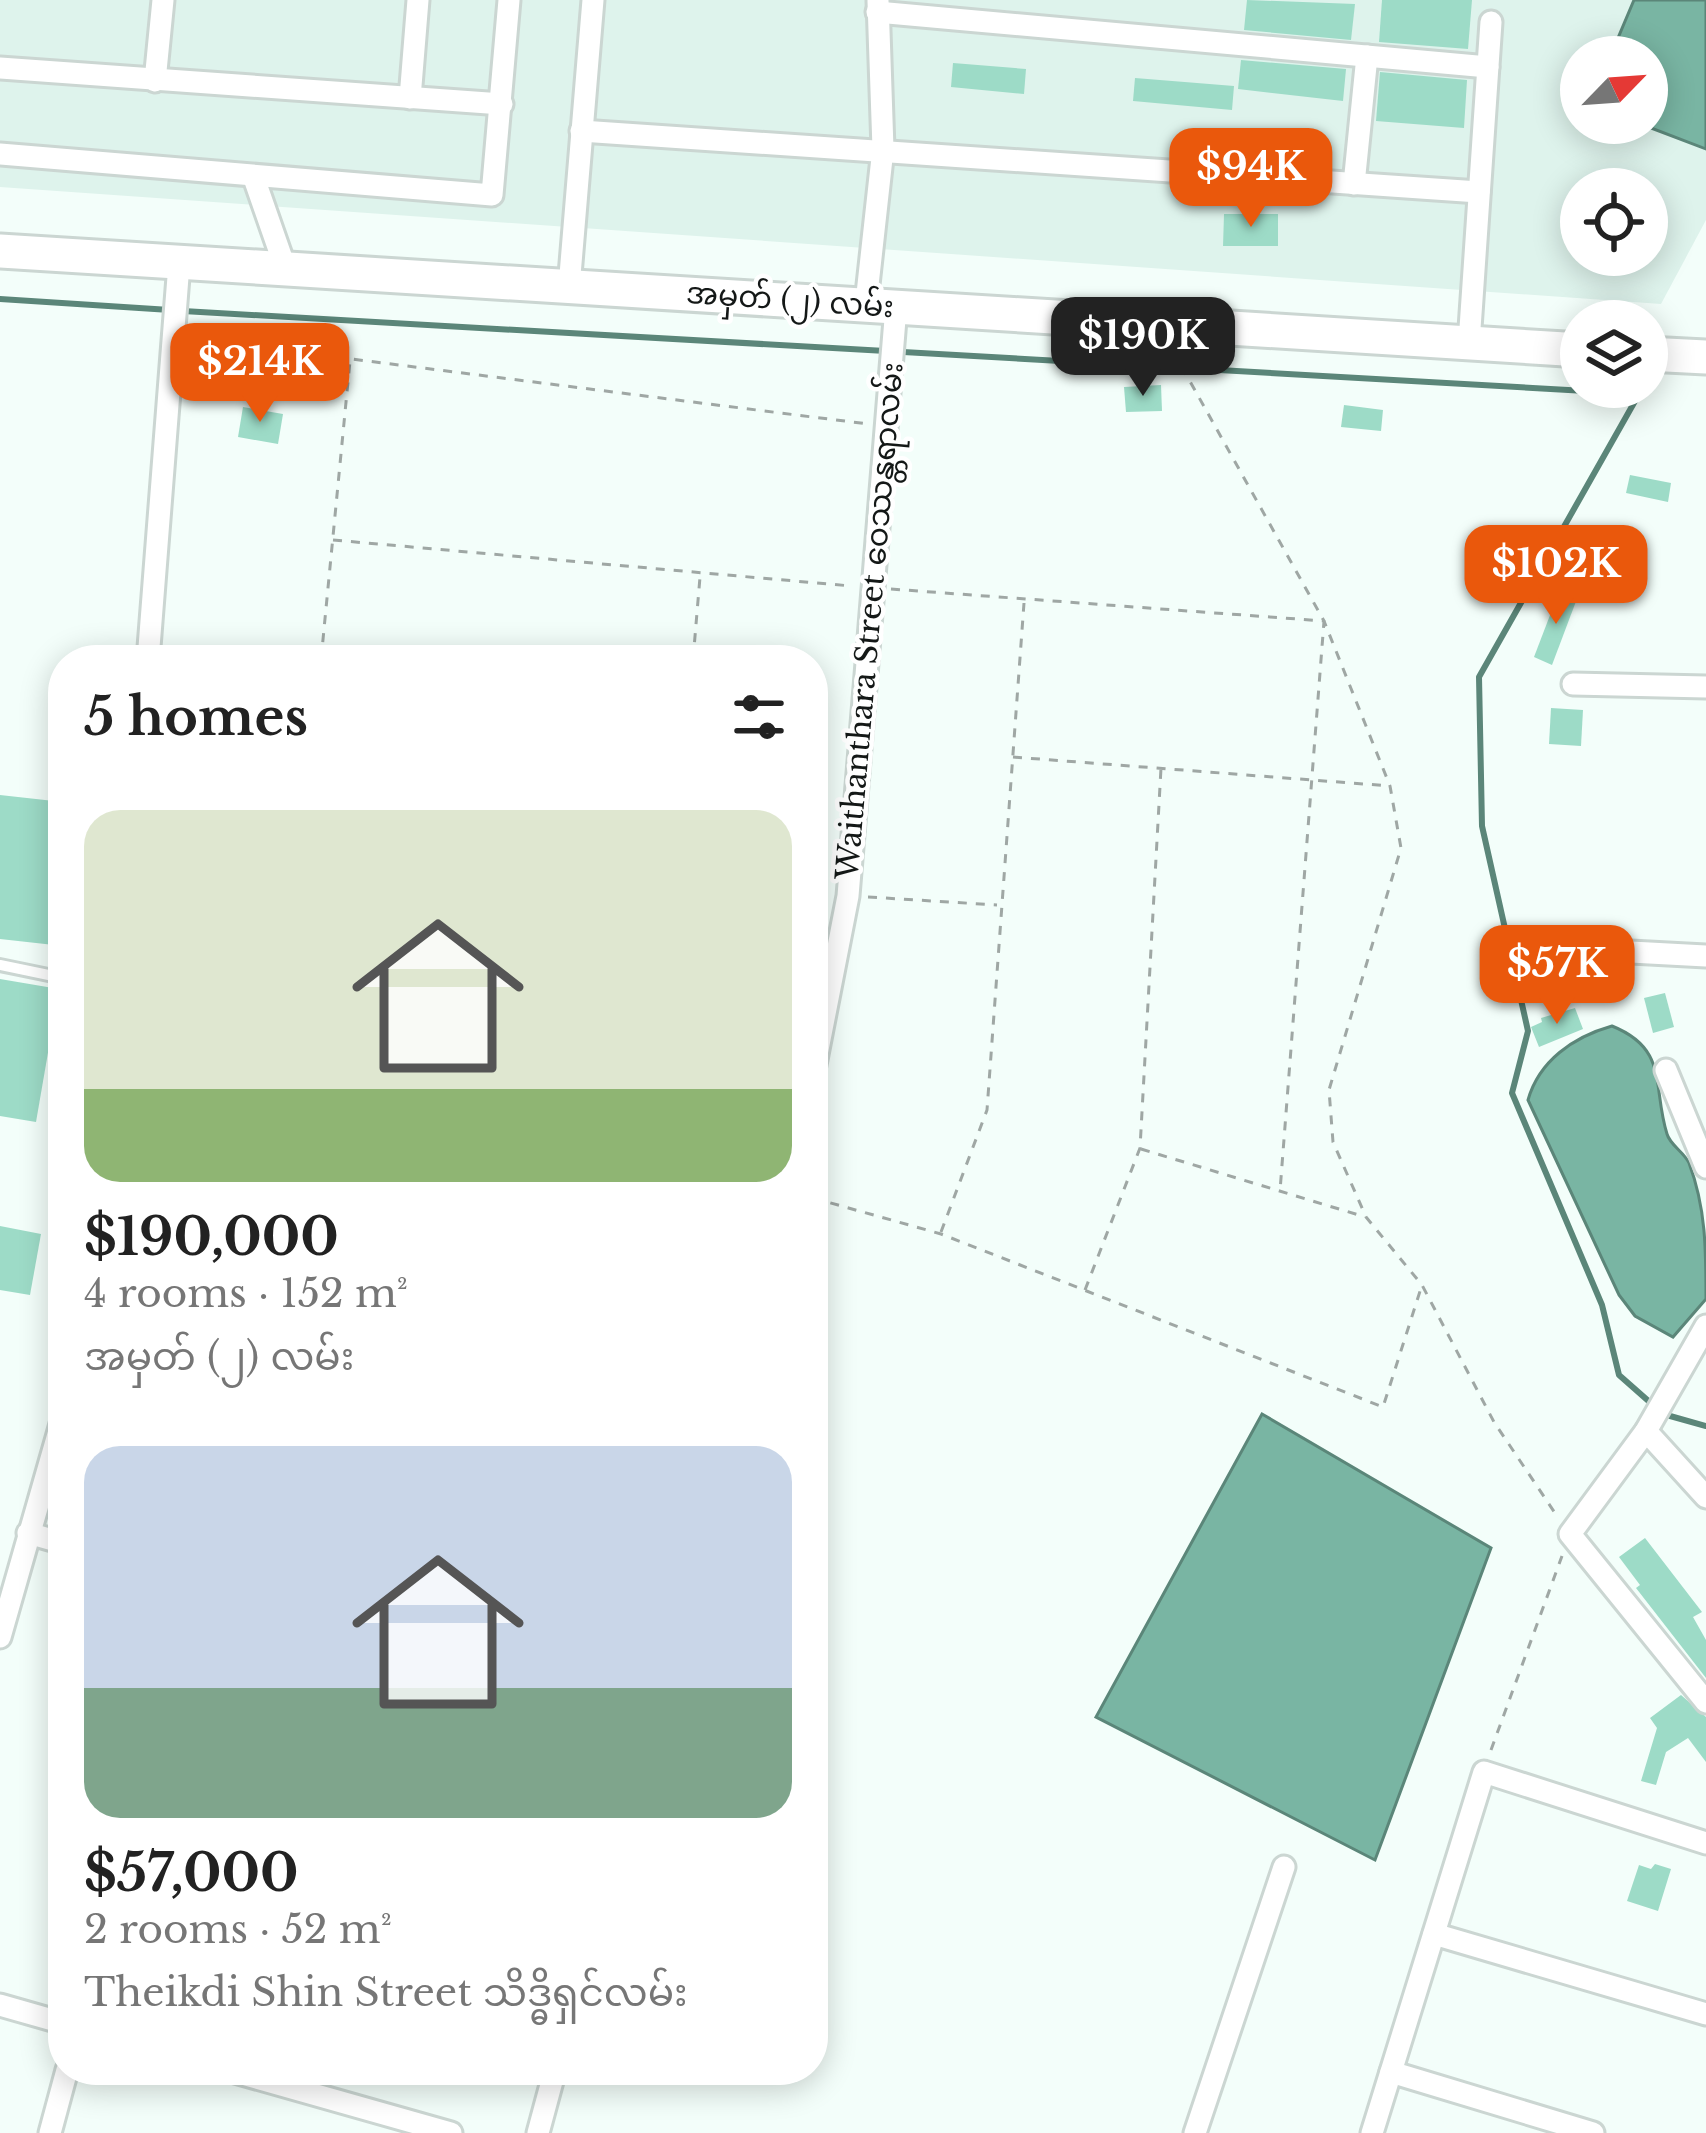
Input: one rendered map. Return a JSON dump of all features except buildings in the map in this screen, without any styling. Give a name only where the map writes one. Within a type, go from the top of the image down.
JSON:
[{"type":"main road","name":"အမှတ် (၂) လမ်း","points":[[0,251],[1560,349]]},
{"type":"main road","points":[[1668,355],[1706,358]]},
{"type":"street","points":[[155,81],[163,0]]},
{"type":"street","points":[[410,98],[418,0]]},
{"type":"street","points":[[0,154],[492,195],[509,0]]},
{"type":"street","points":[[568,287],[593,0]]},
{"type":"street","points":[[877,6],[1488,67]]},
{"type":"street","name":"Waithanthara Street ဝေဿန္တရာလမ်း","points":[[828,999],[848,896],[886,426],[877,6]]},
{"type":"street","points":[[1469,343],[1491,22]]},
{"type":"street","points":[[1354,184],[1367,56]]},
{"type":"street","points":[[0,68],[502,104]]},
{"type":"street","points":[[580,131],[1479,192]]},
{"type":"street","points":[[254,178],[286,270]]},
{"type":"street","points":[[149,645],[179,264]]},
{"type":"street","points":[[1574,684],[1706,687]]},
{"type":"street","points":[[1612,951],[1706,956]]},
{"type":"street","points":[[1666,1070],[1705,1164]]},
{"type":"street","points":[[1680,1098],[1706,1096]]},
{"type":"street","points":[[1706,1326],[1646,1431],[1570,1534],[1706,1702]]},
{"type":"street","points":[[1646,1431],[1706,1498]]},
{"type":"street","points":[[0,1637],[48,1467]]},
{"type":"street","points":[[28,1533],[48,1539]]},
{"type":"street","points":[[1372,2133],[1484,1772],[1706,1843]]},
{"type":"street","points":[[1195,2133],[1284,1867]]},
{"type":"street","points":[[1434,1934],[1706,2014]]},
{"type":"street","points":[[0,2005],[48,2019]]},
{"type":"street","points":[[1391,2072],[1546,2126],[1593,2133]]},
{"type":"street","points":[[50,2133],[64,2085]]},
{"type":"street","points":[[281,2085],[451,2133]]},
{"type":"street","points":[[538,2133],[550,2085]]},
{"type":"lane","points":[[0,965],[48,975]]},
{"type":"path","points":[[1157,323],[1324,621],[1390,786],[1401,848],[1329,1090],[1333,1142],[1366,1217],[1422,1286],[1494,1422],[1570,1534],[1484,1772]]},
{"type":"path","points":[[172,352],[351,359],[886,426]]},
{"type":"path","points":[[322,645],[351,359]]},
{"type":"path","points":[[333,540],[1024,602],[1324,621]]},
{"type":"path","points":[[694,645],[700,575]]},
{"type":"path","points":[[941,1234],[987,1111],[998,905],[1024,602]]},
{"type":"path","points":[[1280,1191],[1324,621]]},
{"type":"path","points":[[1011,757],[1390,786]]},
{"type":"path","points":[[1085,1290],[1140,1148],[1161,768]]},
{"type":"path","points":[[828,893],[998,905]]},
{"type":"path","points":[[1140,1148],[1366,1217]]},
{"type":"path","points":[[828,1202],[941,1234],[1383,1407],[1422,1286]]},
{"type":"shaded area","points":[[0,0],[1706,0],[1706,220],[1663,300],[1604,300],[0,187]]},
{"type":"shaded area","points":[[1634,0],[1706,0],[1706,149],[1668,134],[1668,36],[1619,36]]},
{"type":"shaded area","points":[[1612,1026],[1630,1035],[1650,1058],[1667,1134],[1689,1163],[1699,1196],[1706,1299],[1673,1337],[1635,1316],[1619,1295],[1528,1100],[1540,1074],[1560,1052]]},
{"type":"shaded area","points":[[1262,1414],[1491,1548],[1375,1860],[1096,1717]]},
{"type":"waterway","points":[[0,299],[170,310]]},
{"type":"waterway","points":[[183,311],[1639,394],[1479,677],[1482,826],[1528,1031],[1512,1093],[1602,1305],[1619,1375],[1653,1405]]},
{"type":"waterway","points":[[1663,1414],[1706,1426]]}]
